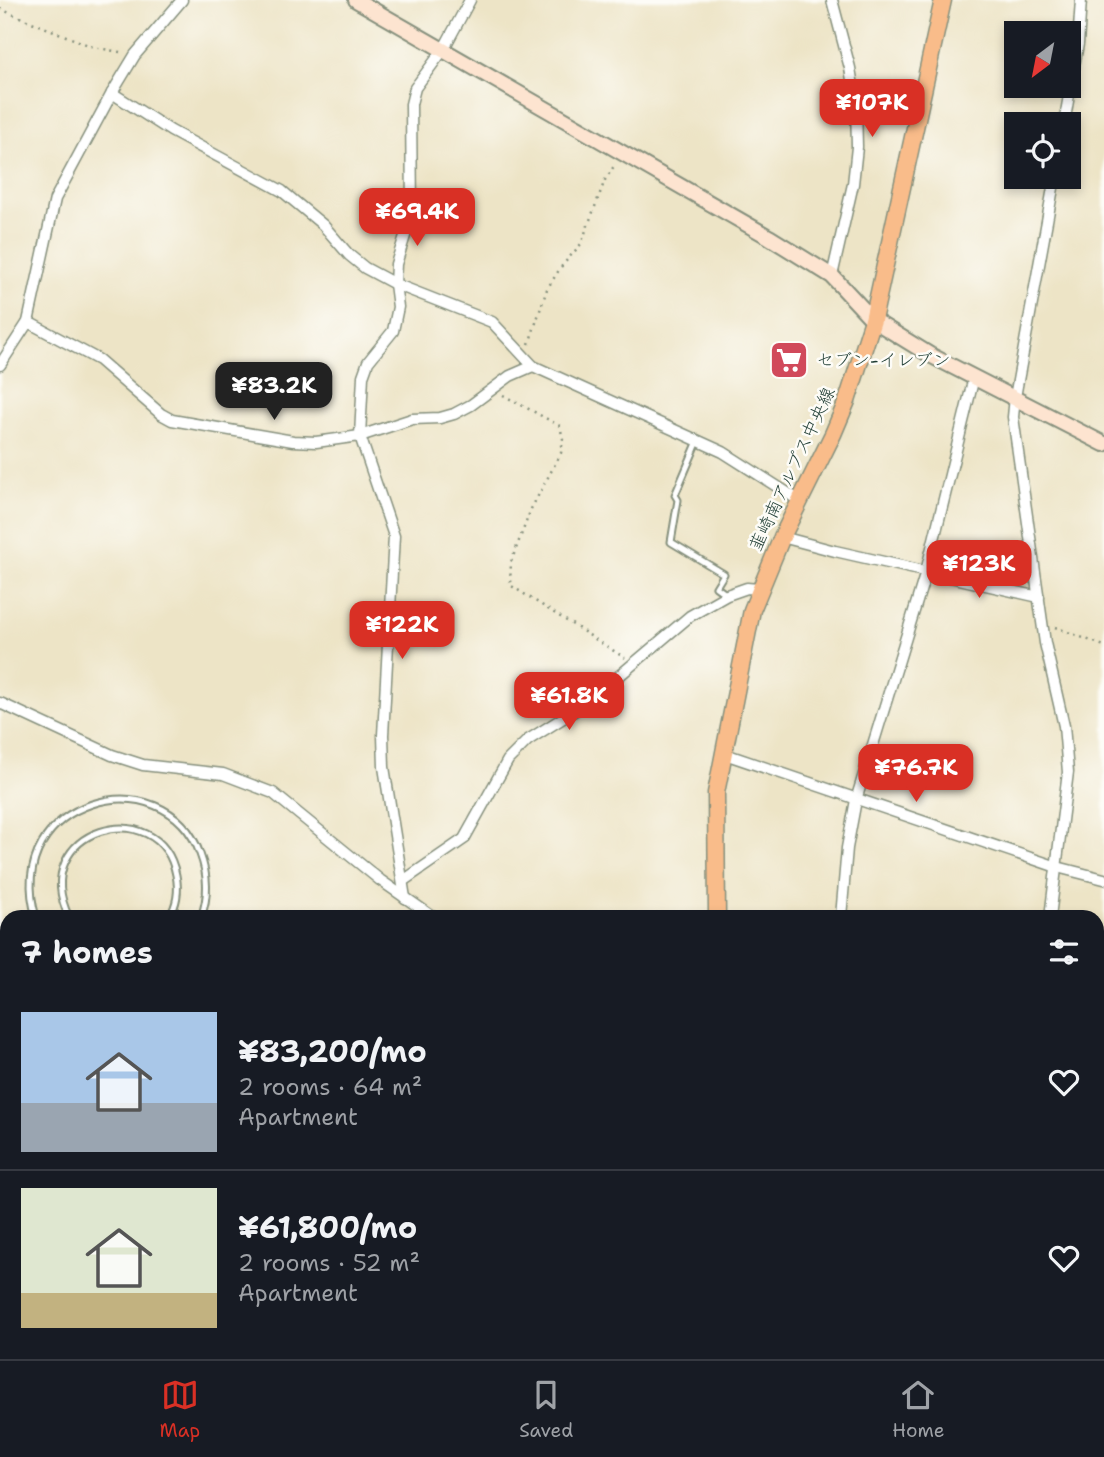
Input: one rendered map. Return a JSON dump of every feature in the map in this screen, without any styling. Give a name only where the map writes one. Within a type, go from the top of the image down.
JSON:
[{"type":"main road","name":"韮崎南アルプス中央線","points":[[717,910],[716,793],[752,610],[758,589],[847,401],[873,320],[943,0]]},
{"type":"street","points":[[0,365],[28,322],[55,199],[135,55],[182,0]]},
{"type":"street","points":[[356,0],[769,237],[832,276],[873,320],[930,355],[1104,444]]},
{"type":"street","points":[[405,898],[384,767],[383,735],[394,536],[360,436],[363,376],[368,362],[393,331],[398,307],[396,264],[412,214],[411,104],[415,88],[443,50],[470,0]]},
{"type":"street","points":[[832,0],[850,68],[856,104],[857,147],[853,184],[832,276]]},
{"type":"street","points":[[1066,112],[1078,44],[1081,0]]},
{"type":"street","points":[[112,93],[172,131],[282,191],[323,225],[349,255],[365,268],[395,284],[492,322],[533,366],[723,452],[800,501]]},
{"type":"street","points":[[1051,910],[1068,772],[1064,726],[1042,623],[1013,417],[1053,189]]},
{"type":"street","points":[[28,322],[99,359],[161,414],[172,420],[293,441],[316,442],[360,436],[412,419],[440,418],[454,414],[510,376],[533,366]]},
{"type":"street","points":[[842,910],[846,848],[856,800],[926,572],[974,377]]},
{"type":"street","points":[[782,537],[1039,597]]},
{"type":"street","points":[[403,881],[464,839],[508,760],[528,740],[587,703],[690,616],[727,595],[747,588],[758,589]]},
{"type":"street","points":[[0,703],[112,755],[143,765],[223,774],[273,793],[380,880],[423,910]]},
{"type":"street","points":[[722,753],[1057,867],[1104,879]]},
{"type":"lane","points":[[698,441],[675,495],[678,499],[671,542],[724,574],[716,587],[727,595]]},
{"type":"lane","points":[[34,910],[31,875],[36,855],[46,837],[59,822],[75,810],[94,802],[114,799],[135,800],[155,806],[187,831],[198,848],[205,867],[207,888],[202,910]]},
{"type":"lane","points":[[66,910],[60,889],[66,859],[86,837],[115,827],[131,828],[145,834],[158,842],[168,854],[178,883],[172,910]]},
{"type":"path","points":[[0,9],[93,47],[135,55]]},
{"type":"path","points":[[524,357],[547,289],[581,244],[605,180],[622,153]]},
{"type":"path","points":[[491,388],[560,426],[564,439],[561,453],[531,509],[511,562],[510,585],[633,663]]},
{"type":"path","points":[[1042,623],[1104,646]]},
{"type":"place","name":"セブン-イレブン","points":[[789,360]]}]
